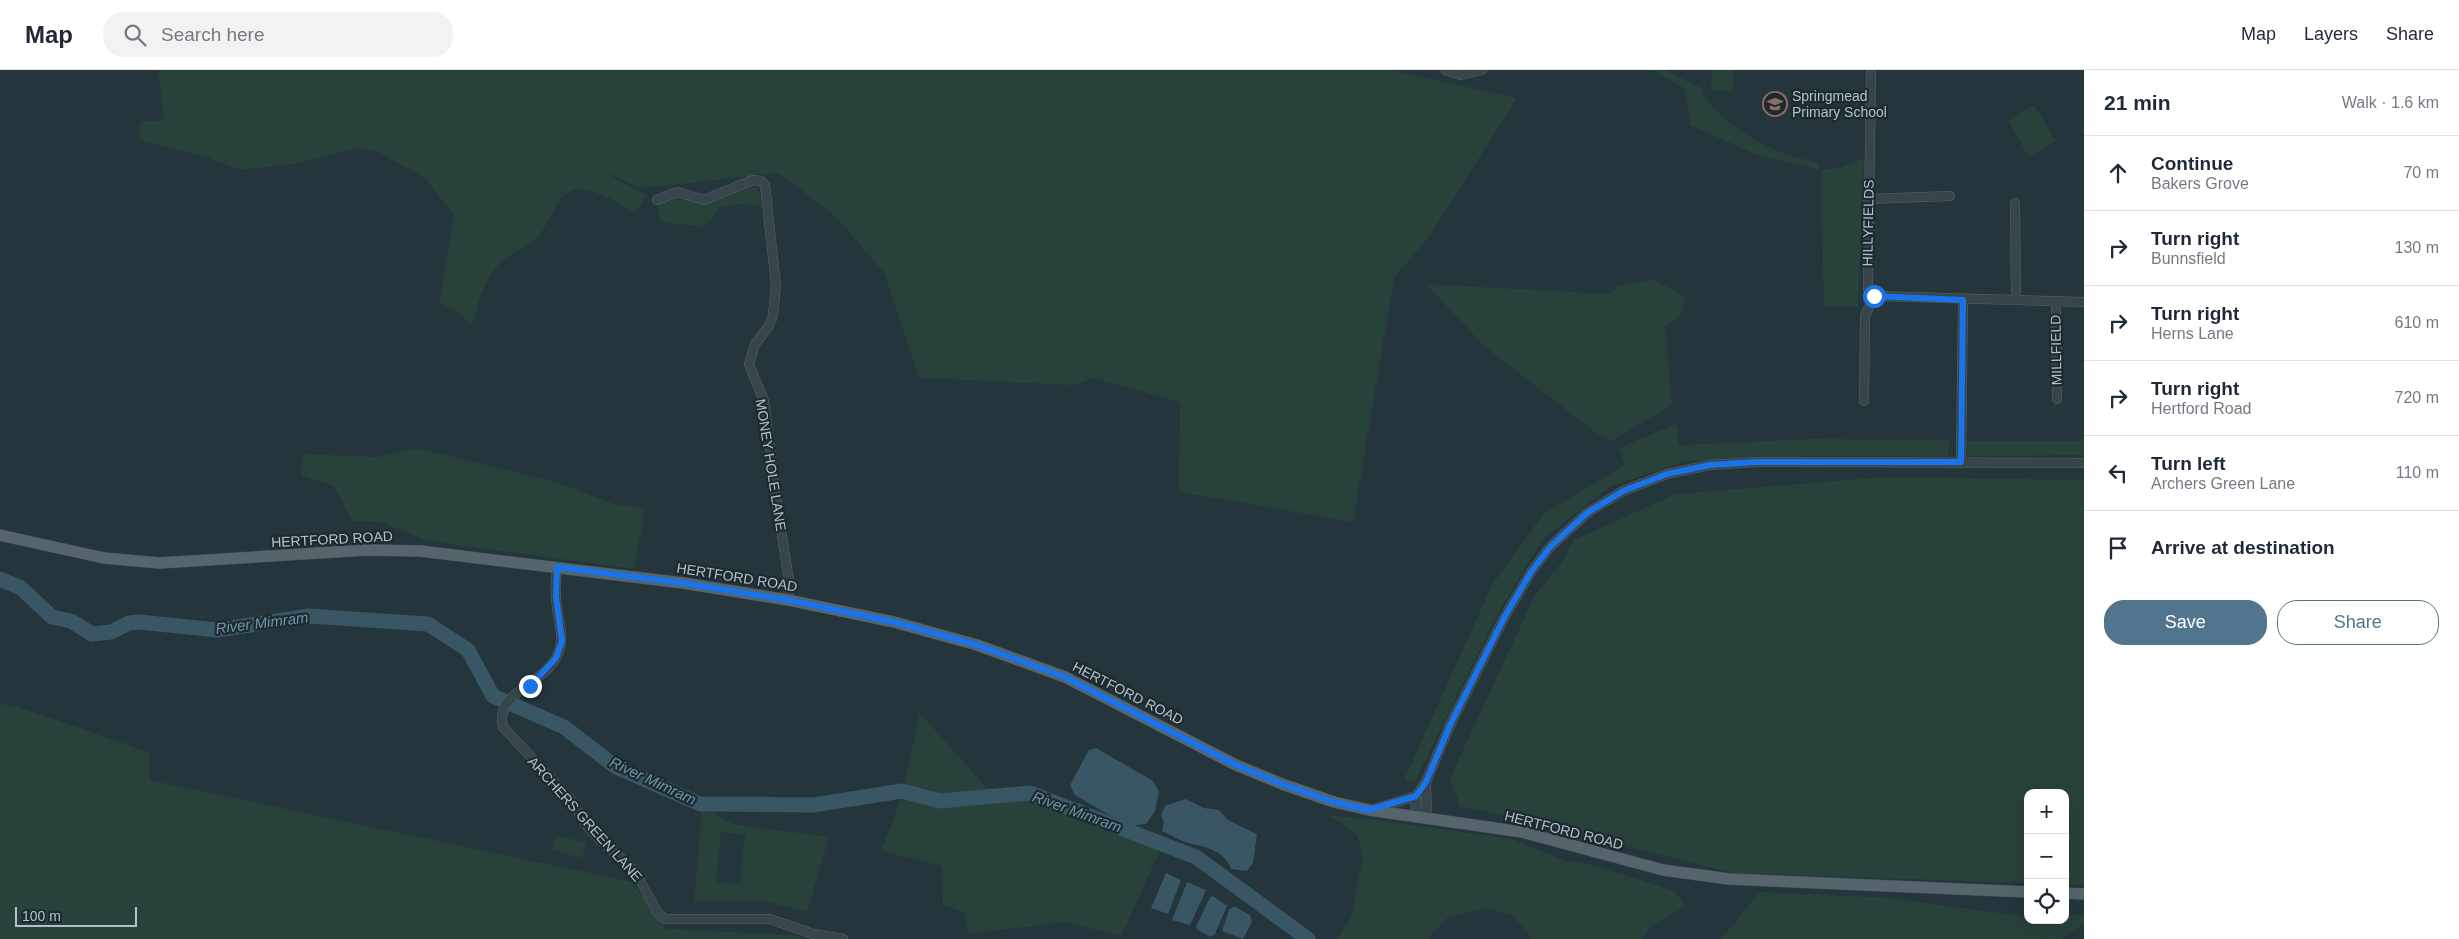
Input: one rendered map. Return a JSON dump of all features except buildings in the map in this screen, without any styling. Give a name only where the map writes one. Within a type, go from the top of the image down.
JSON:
[{"type":"main road","name":"HERTFORD ROAD","points":[[0,535],[104,558],[159,563],[387,549],[454,554],[683,583],[788,600],[894,622],[977,645],[1065,677],[1236,765],[1282,784],[1334,802],[1415,818],[1522,832],[1663,870],[1719,878],[2024,892]]},
{"type":"main road","points":[[2069,893],[2084,894]]},
{"type":"street","points":[[1445,70],[1467,75],[1482,70]]},
{"type":"street","name":"HILLYFIELDS","points":[[1871,70],[1868,289],[1874,296]]},
{"type":"street","name":"MONEY HOLE LANE","points":[[657,200],[676,192],[704,200],[754,180],[761,181],[765,185],[776,286],[773,316],[769,326],[755,344],[749,364],[764,401],[789,581],[788,600]]},
{"type":"street","points":[[1868,199],[1950,196]]},
{"type":"street","points":[[2016,203],[2016,300]]},
{"type":"street","points":[[1864,401],[1865,316],[1874,296],[2084,302]]},
{"type":"street","points":[[1961,462],[1963,300]]},
{"type":"street","name":"MILLFIELD","points":[[2056,302],[2057,399]]},
{"type":"street","points":[[1415,818],[1416,796],[1426,782],[1450,725],[1505,616],[1531,572],[1550,547],[1587,513],[1623,491],[1667,474],[1710,465],[1758,462],[2084,462]]},
{"type":"street","name":"ARCHERS GREEN LANE","points":[[557,567],[556,597],[562,637],[556,658],[540,677],[509,699],[502,711],[503,727],[570,799],[588,827],[635,871],[657,912],[665,919],[770,919],[814,934],[843,939]]},
{"type":"street","points":[[1426,782],[1427,819]]},
{"type":"street","points":[[1369,810],[1416,796]]},
{"type":"green space","points":[[158,70],[1390,70],[1517,98],[1429,237],[1394,278],[1353,522],[1179,492],[1180,402],[1093,378],[1074,385],[919,378],[885,274],[837,218],[779,173],[641,188],[600,170],[646,195],[635,213],[595,192],[578,189],[566,194],[557,205],[538,237],[506,258],[493,272],[484,288],[472,325],[457,312],[439,302],[454,216],[425,178],[376,151],[357,148],[295,164],[240,170],[206,157],[139,140],[140,121],[164,121]]},
{"type":"green space","points":[[1652,70],[1665,70],[1703,89],[1710,104],[1728,121],[1751,138],[1790,155],[1818,163],[1821,170],[1757,155],[1690,125],[1685,89]]},
{"type":"green space","points":[[1712,70],[1733,70],[1733,91],[1711,91]]},
{"type":"green space","points":[[2034,105],[2056,141],[2029,157],[2008,121]]},
{"type":"green space","points":[[1864,158],[1858,307],[1824,307],[1821,170],[1842,167]]},
{"type":"green space","points":[[754,186],[760,193],[762,207],[743,204],[721,207],[702,229],[694,226],[660,222],[657,204],[677,198],[705,205]]},
{"type":"green space","points":[[1653,279],[1685,297],[1680,317],[1665,326],[1672,405],[1611,441],[1596,433],[1484,346],[1426,284],[1610,294],[1617,286]]},
{"type":"green space","points":[[1676,424],[1679,445],[1812,439],[1949,440],[1948,456],[1820,456],[1686,461],[1611,486],[1542,540],[1493,622],[1415,782],[1404,780],[1492,585],[1544,513],[1625,465],[1619,448]]},
{"type":"green space","points":[[1965,441],[2084,441],[2084,455],[1969,456]]},
{"type":"green space","points":[[416,448],[556,482],[614,504],[645,508],[634,569],[428,541],[382,522],[352,521],[335,487],[301,475],[303,454],[378,457]]},
{"type":"green space","points":[[1886,477],[2084,480],[2084,885],[2069,885],[2069,789],[2024,789],[2024,883],[1734,873],[1472,808],[1461,809],[1450,778],[1535,595],[1562,562],[1574,540],[1676,494]]},
{"type":"green space","points":[[0,704],[18,707],[149,752],[149,780],[632,882],[666,929],[794,935],[805,939],[0,939]]},
{"type":"green space","points":[[920,713],[986,787],[1049,803],[1161,848],[1121,936],[1064,922],[969,934],[964,913],[943,905],[942,866],[881,851],[901,799]]},
{"type":"green space","points":[[702,808],[733,824],[829,837],[807,912],[764,901],[694,902]],"holes":[[[721,832],[745,835],[740,884],[716,882]]]},
{"type":"green space","points":[[1325,815],[1368,819],[1512,839],[1566,861],[1593,865],[1675,891],[1685,907],[1651,926],[1642,939],[1531,939],[1513,915],[1484,908],[1447,918],[1428,939],[1337,939],[1351,917],[1363,857],[1357,835],[1339,821]]},
{"type":"green space","points":[[556,835],[586,843],[582,858],[552,850]]},
{"type":"green space","points":[[1760,892],[1890,898],[2024,916],[2024,924],[2069,924],[2069,915],[2084,914],[2084,925],[2061,939],[1721,939]]},
{"type":"water","points":[[1096,748],[1153,781],[1159,792],[1155,811],[1146,824],[1128,826],[1075,795],[1070,785],[1089,750]]},
{"type":"water","points":[[1185,799],[1204,808],[1219,810],[1228,820],[1257,834],[1253,863],[1247,871],[1231,869],[1224,857],[1214,850],[1185,842],[1162,831],[1164,822],[1161,816],[1165,806]]},
{"type":"water","points":[[1166,873],[1181,880],[1168,914],[1151,908]]},
{"type":"water","points":[[1187,882],[1206,890],[1190,925],[1172,920]]},
{"type":"water","points":[[1213,896],[1227,906],[1215,934],[1210,937],[1196,927],[1210,897]]},
{"type":"water","points":[[1234,906],[1250,915],[1252,922],[1243,939],[1222,931],[1229,910]]},
{"type":"waterway","name":"River Mimram","points":[[0,579],[21,588],[52,617],[71,621],[92,634],[111,632],[129,623],[139,622],[217,630],[309,616],[428,624],[468,650],[493,696],[564,727],[616,767],[700,804],[813,805],[902,791],[940,801],[1030,793],[1196,857],[1308,939]]},
{"type":"place","name":"Springmead Primary School","points":[[1775,104]]},
{"type":"route","points":[[530,686],[549,668],[556,658],[562,641],[555,585],[557,567],[683,583],[788,600],[894,622],[977,645],[1065,677],[1236,765],[1282,784],[1334,802],[1369,810],[1393,805],[1416,796],[1426,782],[1450,725],[1505,616],[1531,572],[1550,547],[1587,513],[1623,491],[1667,474],[1710,465],[1758,462],[1961,462],[1963,300],[1874,296]]}]
